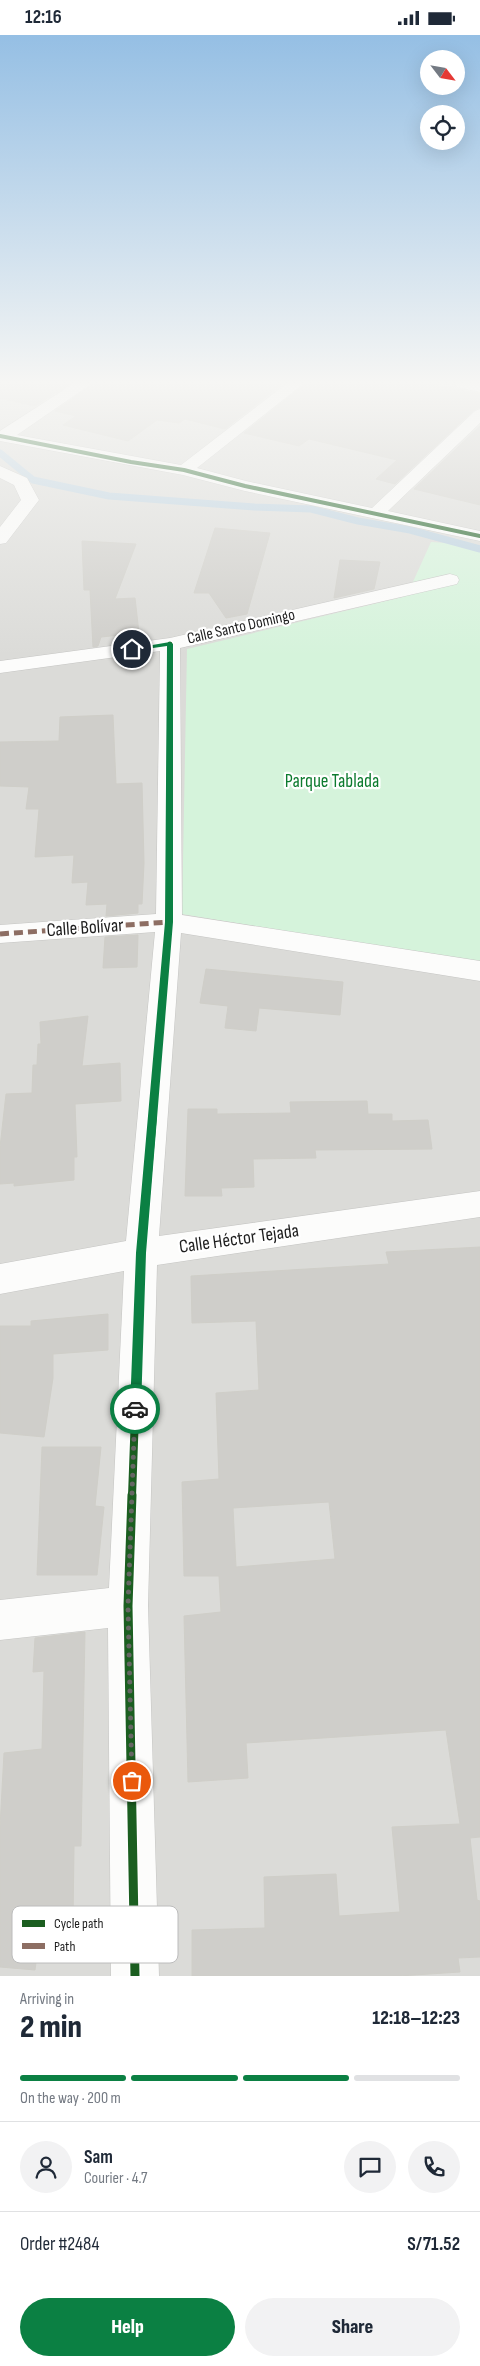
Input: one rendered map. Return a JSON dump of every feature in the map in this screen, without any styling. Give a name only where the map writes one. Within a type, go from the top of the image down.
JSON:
[{"type":"street","points":[[0,539],[30,499],[21,482],[7,475]]},
{"type":"street","points":[[201,475],[245,486],[480,536]]},
{"type":"street","points":[[376,513],[416,475]]},
{"type":"street","name":"Calle Santo Domingo","points":[[0,667],[170,644],[450,580]]},
{"type":"street","points":[[134,1906],[128,1606],[141,1253],[169,922],[170,644]]},
{"type":"street","name":"Calle Bolívar","points":[[0,933],[169,922],[480,971]]},
{"type":"street","name":"Calle Héctor Tejada","points":[[0,1279],[141,1253],[480,1205]]},
{"type":"street","points":[[0,1620],[128,1606]]},
{"type":"street","points":[[135,1963],[135,1976]]},
{"type":"shaded area","points":[[0,475],[480,475],[480,1976],[0,1976]]},
{"type":"green space","name":"Parque Tablada","points":[[431,542],[447,543],[480,552],[480,963],[182,914],[187,649],[403,597],[412,584]]},
{"type":"building","points":[[381,475],[405,475],[395,484],[376,479]]},
{"type":"building","points":[[429,475],[480,475],[480,505],[414,489]]},
{"type":"building","points":[[215,528],[270,533],[247,614],[226,618],[209,593],[194,593]]},
{"type":"building","points":[[82,541],[136,544],[115,599],[135,598],[139,633],[101,637],[98,646],[93,647],[90,590],[84,590]]},
{"type":"building","points":[[340,560],[380,562],[374,589],[334,598]]},
{"type":"building","points":[[113,715],[116,784],[142,783],[144,863],[142,904],[138,904],[138,913],[106,916],[107,904],[86,905],[88,882],[72,883],[74,855],[35,857],[39,809],[26,809],[29,787],[0,786],[0,742],[59,741],[60,717]]},
{"type":"building","points":[[138,935],[137,967],[103,968],[105,937]]},
{"type":"building","points":[[206,969],[343,982],[340,1015],[259,1008],[256,1031],[225,1028],[228,1006],[200,1003]]},
{"type":"building","points":[[88,1016],[82,1066],[120,1063],[121,1101],[75,1104],[77,1157],[74,1157],[74,1180],[14,1186],[14,1183],[0,1184],[0,1147],[6,1094],[32,1093],[33,1065],[37,1065],[38,1044],[41,1044],[40,1022]]},
{"type":"building","points":[[367,1101],[368,1114],[392,1114],[392,1121],[428,1120],[432,1149],[315,1150],[316,1158],[253,1159],[254,1187],[221,1188],[222,1196],[185,1196],[188,1109],[217,1109],[217,1114],[291,1113],[290,1102]]},
{"type":"building","points":[[480,1247],[480,1837],[470,1838],[477,1900],[480,1901],[480,1957],[458,1958],[460,1972],[399,1976],[192,1976],[192,1930],[265,1928],[264,1877],[336,1874],[339,1916],[400,1912],[392,1827],[460,1824],[446,1730],[246,1743],[248,1778],[188,1782],[184,1616],[221,1612],[219,1576],[184,1576],[182,1482],[219,1479],[216,1393],[259,1390],[256,1321],[192,1323],[191,1276],[389,1264],[386,1252]],"holes":[[[329,1502],[335,1559],[236,1567],[233,1508]]]},
{"type":"building","points":[[108,1314],[108,1350],[53,1354],[53,1378],[44,1437],[0,1433],[0,1326],[31,1326],[31,1321]]},
{"type":"building","points":[[42,1447],[101,1447],[95,1506],[104,1507],[97,1575],[37,1575]]},
{"type":"building","points":[[85,1632],[81,1846],[74,1846],[73,1906],[12,1906],[12,1963],[36,1963],[35,1970],[0,1967],[0,1827],[4,1753],[42,1749],[44,1671],[33,1672],[35,1638]]},
{"type":"waterway","points":[[26,475],[33,480],[109,496],[254,507],[311,509],[358,521],[410,530],[480,549]]},
{"type":"marked path","points":[[0,934],[169,922]]},
{"type":"cycle path","points":[[201,475],[245,486],[480,536]]},
{"type":"cycle path","points":[[134,1906],[128,1606],[141,1253],[169,922],[170,644]]},
{"type":"cycle path","points":[[135,1963],[135,1976]]},
{"type":"way so far","points":[[132,1781],[128,1606],[135,1409]]},
{"type":"route","points":[[132,649],[170,644],[169,922],[141,1253],[135,1409]]}]
